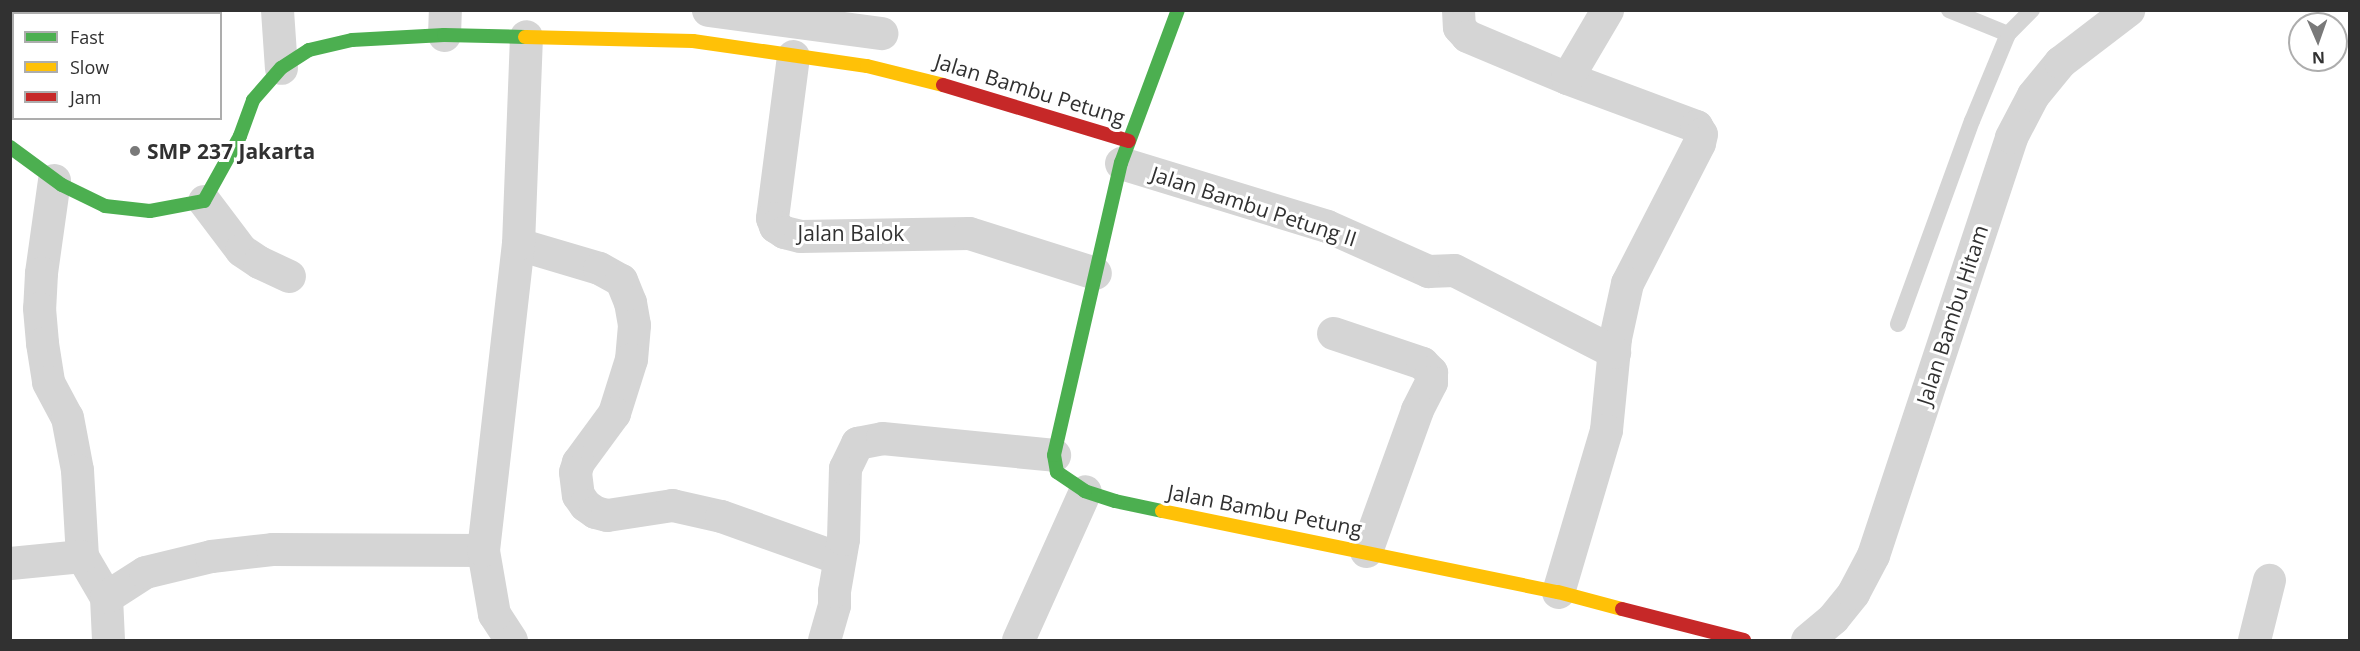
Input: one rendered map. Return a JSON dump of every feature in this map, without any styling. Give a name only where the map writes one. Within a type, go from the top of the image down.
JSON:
[{"type":"street","points":[[277,10],[281,68]]},
{"type":"street","points":[[708,10],[883,22],[874,67]]},
{"type":"street","points":[[824,640],[834,605],[845,515],[845,468],[857,443],[882,438],[1054,455],[1125,152],[1178,10]]},
{"type":"street","points":[[1458,10],[1459,27],[1467,36],[1567,78],[1696,126],[1701,134],[1699,143],[1627,283],[1614,351],[1606,430],[1558,592]]},
{"type":"street","points":[[1567,78],[1607,10]]},
{"type":"street","name":"Jalan Bambu Hitam","points":[[1807,640],[1833,618],[1853,593],[1873,555],[2011,136],[2032,94],[2061,62],[2128,10]]},
{"type":"street","name":"Jalan Bambu Petung","points":[[204,201],[240,136],[253,100],[267,81],[281,68],[309,50],[444,23],[526,36],[693,41],[874,67],[916,77],[1125,152]]},
{"type":"street","points":[[511,640],[494,614],[483,550],[518,244],[526,36]]},
{"type":"street","name":"Jalan Balok","points":[[793,56],[772,218],[775,226],[784,232],[800,236],[969,233],[1095,273]]},
{"type":"street","points":[[10,147],[54,180],[105,206],[131,210],[166,210],[204,201],[229,238],[241,250],[259,262],[289,276]]},
{"type":"street","name":"Jalan Bambu Petung II","points":[[1125,152],[1327,226],[1428,271],[1454,270],[1614,351]]},
{"type":"street","points":[[54,180],[39,308],[42,342],[48,382],[67,417],[77,470],[82,556],[106,597],[108,640]]},
{"type":"street","points":[[518,244],[599,268],[621,280],[630,302],[634,325],[631,359],[614,413],[578,462],[575,472],[578,495],[585,505],[595,512],[607,514],[672,505],[721,516],[839,558]]},
{"type":"street","points":[[1333,333],[1422,363],[1431,372],[1431,382],[1417,410],[1366,551]]},
{"type":"street","name":"Jalan Bambu Petung","points":[[1054,455],[1057,472],[1085,491],[1115,501],[1558,592],[1744,640]]},
{"type":"street","points":[[1018,640],[1085,491]]},
{"type":"street","points":[[106,597],[145,572],[211,556],[272,549],[483,550]]},
{"type":"street","points":[[10,563],[82,556]]},
{"type":"street","points":[[2254,640],[2269,580]]},
{"type":"lane","points":[[1949,10],[2008,34]]},
{"type":"lane","points":[[1898,324],[1972,121],[2008,34],[2032,10]]},
{"type":"shaded area","points":[[15,10],[150,11],[150,12],[14,12]]},
{"type":"traffic: fast","points":[[1162,511],[1115,501],[1085,491],[1057,472],[1054,455],[1121,163],[1178,10]]},
{"type":"traffic: fast","points":[[10,147],[62,185],[105,206],[150,211],[204,201],[240,136],[253,100],[281,68],[309,50],[352,40],[444,35],[525,37]]},
{"type":"traffic: slow","points":[[525,37],[693,41],[867,66],[943,85]]},
{"type":"traffic: slow","points":[[1162,511],[1558,592],[1622,609]]},
{"type":"traffic: jam","points":[[943,85],[1129,141]]},
{"type":"traffic: jam","points":[[1622,609],[1744,640]]},
{"type":"place","name":"SMP 237 Jakarta","points":[[135,151]]}]
